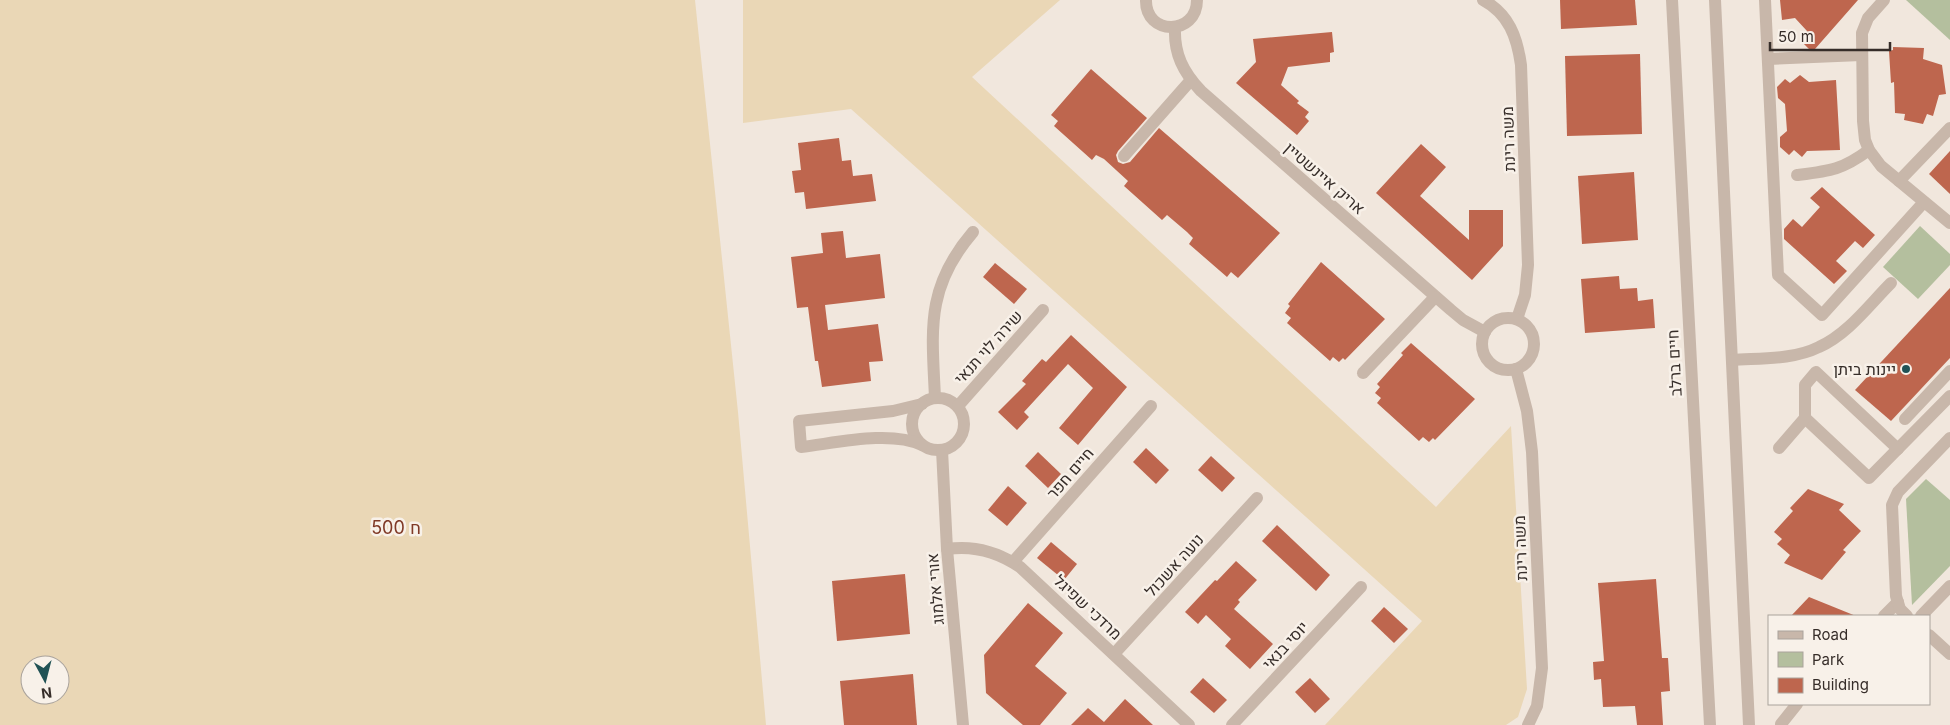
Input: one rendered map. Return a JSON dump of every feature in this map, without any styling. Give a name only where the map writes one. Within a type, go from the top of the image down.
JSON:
[{"type":"street","points":[[1146,0],[1147,10],[1153,20],[1162,26],[1175,28],[1192,18],[1196,11],[1197,0]]},
{"type":"street","name":"משה רינת","points":[[1483,0],[1497,9],[1508,21],[1517,41],[1522,65],[1528,265],[1525,295],[1517,319]]},
{"type":"street","name":"חיים ברלב","points":[[1672,0],[1710,725]]},
{"type":"street","points":[[1715,0],[1749,725]]},
{"type":"street","points":[[1765,0],[1778,275],[1822,315],[1924,202]]},
{"type":"street","points":[[1884,0],[1864,24],[1861,38],[1863,128],[1869,150],[1881,166],[1950,223]]},
{"type":"street","name":"אריק איינשטיין","points":[[1175,28],[1175,50],[1191,80],[1435,296],[1463,320],[1485,332]]},
{"type":"street","points":[[1768,58],[1861,55]]},
{"type":"street","points":[[1124,156],[1191,80]]},
{"type":"street","points":[[1899,181],[1950,128]]},
{"type":"street","points":[[1797,175],[1836,170],[1846,166],[1869,150]]},
{"type":"street","points":[[935,398],[933,324],[936,300],[943,278],[953,258],[973,232]]},
{"type":"street","points":[[1732,360],[1791,356],[1819,347],[1842,333],[1891,283]]},
{"type":"street","points":[[1363,373],[1435,296]]},
{"type":"street","name":"שירה לוי תנאי","points":[[958,406],[1043,310]]},
{"type":"street","points":[[1509,317],[1517,319],[1530,329],[1534,345],[1529,360],[1516,369],[1499,368],[1489,361],[1482,347],[1485,332],[1497,320],[1509,317]]},
{"type":"street","name":"משה רינת","points":[[1516,369],[1527,411],[1532,452],[1541,660],[1537,706],[1528,725]]},
{"type":"street","points":[[1905,419],[1950,371]]},
{"type":"street","points":[[1779,448],[1805,418],[1805,385],[1816,372],[1898,449]]},
{"type":"street","points":[[1805,418],[1869,478],[1950,396]]},
{"type":"street","points":[[935,398],[948,400],[958,406],[964,421],[963,433],[953,446],[942,450],[933,450],[911,440],[886,438],[802,447],[798,421],[889,411],[922,404],[935,398]]},
{"type":"street","points":[[922,404],[914,415],[912,423],[915,435],[922,445]]},
{"type":"street","name":"חיים חפר","points":[[1013,562],[1151,406]]},
{"type":"street","points":[[1907,615],[1898,602],[1893,540],[1894,501],[1898,492],[1950,438]]},
{"type":"street","name":"אורי אלמוג","points":[[942,450],[947,549],[963,725]]},
{"type":"street","name":"נועה אשכול","points":[[1114,654],[1257,498]]},
{"type":"street","name":"מרדכי שפיגל","points":[[947,549],[983,550],[1013,562],[1027,572],[1189,725]]},
{"type":"street","points":[[1922,615],[1950,586]]},
{"type":"street","name":"יוסי בנאי","points":[[1232,725],[1361,588]]},
{"type":"street","points":[[1885,615],[1898,602]]},
{"type":"street","points":[[1930,636],[1950,654]]},
{"type":"street","points":[[1781,724],[1796,705]]},
{"type":"green space","points":[[1906,0],[1950,0],[1950,40]]},
{"type":"green space","points":[[1920,226],[1950,254],[1950,265],[1918,299],[1883,267]]},
{"type":"green space","points":[[1926,479],[1950,500],[1950,566],[1912,605],[1906,499]]},
{"type":"sand","points":[[0,0],[695,0],[738,412],[766,725],[0,725]]},
{"type":"sand","points":[[743,0],[1060,0],[972,77],[1436,507],[1511,426],[1527,689],[1518,717],[1506,725],[1325,725],[1422,621],[851,109],[743,123]]},
{"type":"building","points":[[1560,0],[1635,0],[1637,25],[1561,29]]},
{"type":"building","points":[[1780,0],[1858,0],[1815,49],[1809,49],[1800,40],[1807,31],[1795,18],[1782,20]]},
{"type":"building","points":[[1332,32],[1334,52],[1330,53],[1330,62],[1288,67],[1281,85],[1299,101],[1297,103],[1309,112],[1305,117],[1309,121],[1297,135],[1236,83],[1256,62],[1253,39]]},
{"type":"building","points":[[1893,47],[1924,48],[1923,59],[1942,65],[1946,94],[1939,95],[1933,116],[1927,114],[1923,124],[1904,120],[1905,114],[1895,113],[1894,82],[1891,83],[1889,51],[1893,50]]},
{"type":"building","points":[[1640,54],[1642,134],[1567,136],[1565,56]]},
{"type":"building","points":[[1091,69],[1147,118],[1118,151],[1116,155],[1118,162],[1123,164],[1130,162],[1159,128],[1280,233],[1238,278],[1231,272],[1227,277],[1189,244],[1193,238],[1187,232],[1167,215],[1162,220],[1124,186],[1128,181],[1104,159],[1096,155],[1092,160],[1054,126],[1058,121],[1051,115]]},
{"type":"building","points":[[1800,75],[1809,82],[1836,80],[1840,150],[1807,151],[1802,157],[1794,150],[1789,155],[1780,147],[1780,137],[1787,131],[1785,104],[1778,98],[1777,87],[1785,79],[1790,83]]},
{"type":"building","points":[[839,138],[842,161],[851,160],[853,176],[872,174],[876,201],[806,209],[804,192],[795,193],[792,171],[801,170],[798,143]]},
{"type":"building","points":[[1421,144],[1446,167],[1420,196],[1469,240],[1469,210],[1503,210],[1503,246],[1472,280],[1376,193]]},
{"type":"building","points":[[1950,151],[1950,194],[1929,174]]},
{"type":"building","points":[[1634,172],[1638,240],[1582,244],[1578,176]]},
{"type":"building","points":[[1822,187],[1875,235],[1863,248],[1855,241],[1836,261],[1847,271],[1834,284],[1784,239],[1784,229],[1793,219],[1802,227],[1820,207],[1810,198]]},
{"type":"building","points":[[843,231],[846,258],[880,254],[885,298],[825,305],[828,330],[878,324],[883,361],[869,362],[871,381],[822,387],[818,361],[815,361],[808,307],[797,308],[791,257],[823,253],[821,233]]},
{"type":"building","points":[[1321,262],[1385,319],[1345,360],[1343,358],[1339,362],[1333,357],[1330,361],[1287,323],[1291,318],[1285,313],[1290,306],[1288,304]]},
{"type":"building","points":[[995,263],[1027,289],[1014,304],[983,277]]},
{"type":"building","points":[[1619,276],[1620,289],[1637,288],[1638,301],[1653,299],[1655,328],[1585,333],[1581,279]]},
{"type":"building","points":[[1950,288],[1950,358],[1891,421],[1855,390]]},
{"type":"building","points":[[1071,335],[1127,387],[1078,445],[1059,428],[1093,388],[1068,364],[1024,412],[1029,417],[1017,430],[998,412],[1026,384],[1022,381],[1042,359],[1046,362]]},
{"type":"building","points":[[1411,343],[1475,399],[1435,440],[1433,438],[1429,442],[1423,437],[1419,441],[1377,403],[1381,398],[1375,393],[1380,387],[1377,384],[1403,355],[1401,353]]},
{"type":"building","points":[[1146,448],[1169,470],[1156,484],[1133,462]]},
{"type":"building","points":[[1038,452],[1061,474],[1048,488],[1025,466]]},
{"type":"building","points":[[1211,456],[1235,478],[1222,492],[1198,470]]},
{"type":"building","points":[[1008,486],[1027,503],[1007,526],[988,510]]},
{"type":"building","points":[[1808,489],[1844,504],[1839,510],[1861,531],[1843,550],[1846,552],[1822,580],[1784,563],[1790,555],[1777,544],[1782,539],[1774,532],[1793,511],[1790,508]]},
{"type":"building","points":[[1277,525],[1330,575],[1316,591],[1262,541]]},
{"type":"building","points":[[1051,542],[1077,564],[1064,580],[1037,558]]},
{"type":"building","points":[[1236,561],[1257,580],[1238,600],[1240,602],[1234,609],[1273,644],[1250,669],[1225,646],[1231,639],[1206,615],[1198,624],[1185,612]]},
{"type":"building","points":[[905,574],[910,634],[837,641],[832,581]]},
{"type":"building","points":[[1656,579],[1662,658],[1668,658],[1670,691],[1661,692],[1663,725],[1637,725],[1635,706],[1603,707],[1601,679],[1594,680],[1593,662],[1604,661],[1598,583]]},
{"type":"building","points":[[1809,597],[1854,615],[1792,615]]},
{"type":"building","points":[[1028,603],[1063,633],[1035,666],[1067,693],[1040,725],[1023,725],[986,693],[984,655]]},
{"type":"building","points":[[1384,607],[1408,629],[1394,643],[1371,621]]},
{"type":"building","points":[[913,674],[917,725],[844,725],[840,681]]},
{"type":"building","points":[[1203,678],[1227,700],[1214,713],[1190,692]]},
{"type":"building","points":[[1310,678],[1330,699],[1315,713],[1295,692]]},
{"type":"building","points":[[1125,699],[1153,725],[1071,725],[1088,708],[1104,722]]},
{"type":"place","name":"יינות ביתן","points":[[1906,369]]},
{"type":"district","name":"ח 500","points":[[396,528]]}]
